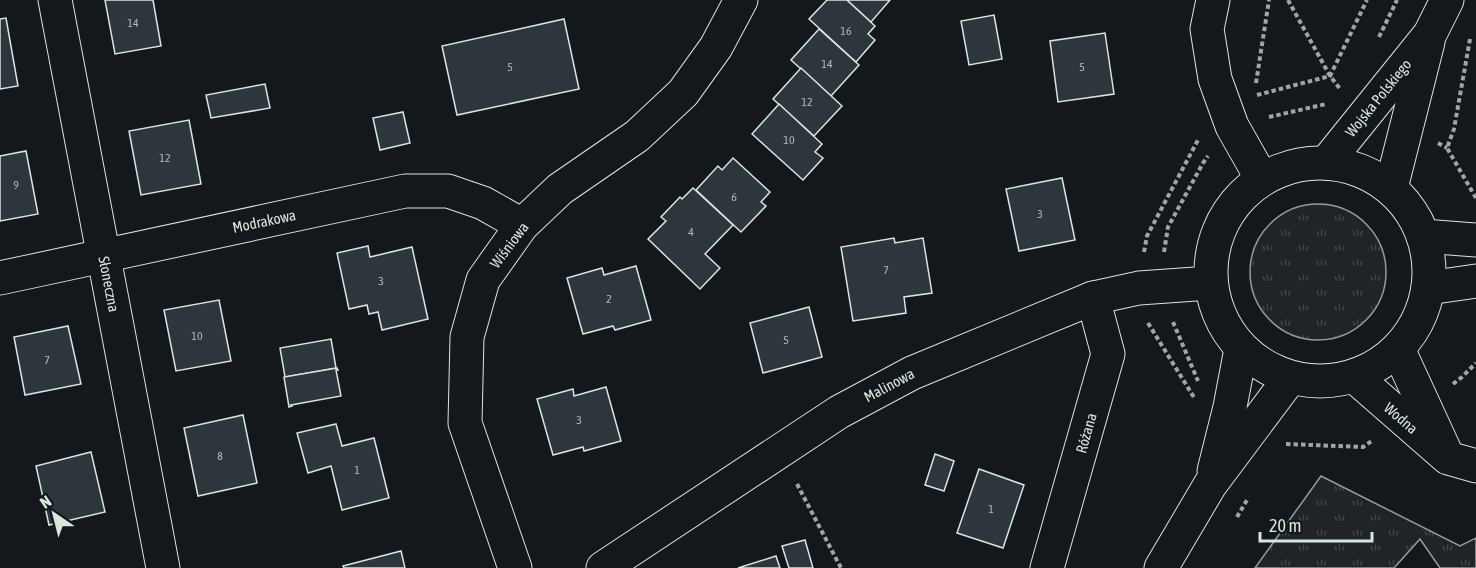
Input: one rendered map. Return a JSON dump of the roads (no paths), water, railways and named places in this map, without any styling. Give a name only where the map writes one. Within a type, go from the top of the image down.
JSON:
[{"type":"street","name":"Słoneczna","points":[[55,0],[163,568]]},
{"type":"street","name":"Wiśniowa","points":[[515,568],[465,423],[467,337],[483,280],[522,225],[560,189],[638,136],[683,93],[716,46],[741,0]]},
{"type":"street","points":[[1213,0],[1207,29],[1215,79],[1232,126],[1262,179]]},
{"type":"street","name":"Wojska Polskiego","points":[[1391,188],[1430,34],[1447,0]]},
{"type":"street","name":"Wojska Polskiego","points":[[1326,162],[1430,34]]},
{"type":"street","points":[[1326,162],[1360,170],[1391,188],[1410,210],[1423,236],[1429,261],[1428,288],[1418,321],[1398,349],[1378,365],[1354,376],[1322,382],[1290,378],[1263,367],[1241,349],[1220,319],[1210,283],[1214,242],[1232,206],[1262,179],[1292,166],[1326,162]]},
{"type":"street","name":"Modrakowa","points":[[0,278],[405,190],[448,191],[483,203],[522,225]]},
{"type":"street","points":[[1423,236],[1476,240]]},
{"type":"street","points":[[1428,288],[1476,281]]},
{"type":"street","name":"Malinowa","points":[[603,568],[839,412],[912,373],[1092,298],[1139,288],[1210,283]]},
{"type":"street","name":"Różana","points":[[1047,568],[1108,354],[1092,298]]},
{"type":"street","points":[[1210,485],[1230,407],[1241,349]]},
{"type":"street","name":"Wodna","points":[[1398,349],[1462,462]]},
{"type":"street","name":"Wodna","points":[[1354,376],[1462,462]]},
{"type":"street","points":[[1161,568],[1210,485],[1290,378]]}]
